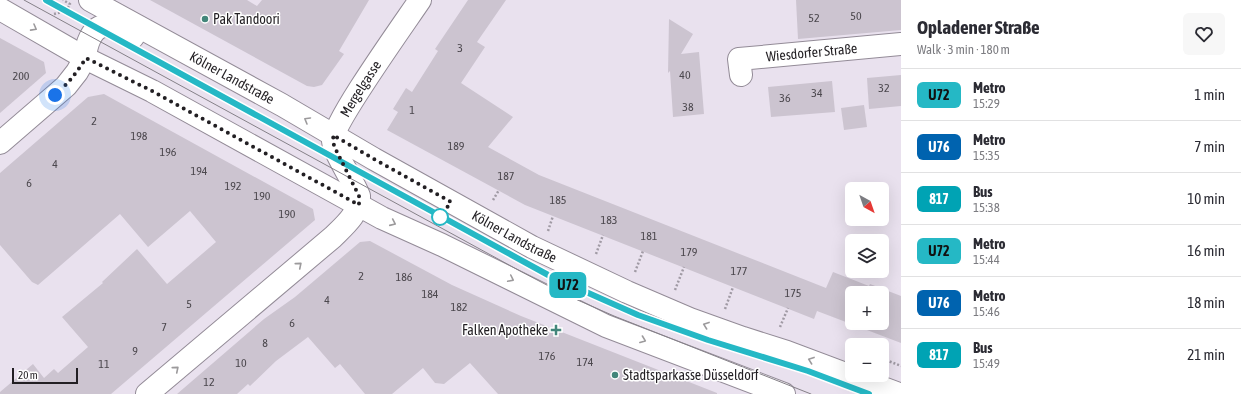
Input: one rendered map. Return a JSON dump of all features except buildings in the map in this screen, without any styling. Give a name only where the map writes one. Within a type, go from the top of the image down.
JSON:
[{"type":"main road","name":"Kölner Landstraße","points":[[90,0],[532,247],[627,292],[690,319],[794,354],[899,394]]},
{"type":"main road","name":"Mergelgasse","points":[[333,135],[351,103],[420,0]]},
{"type":"main road","points":[[0,9],[86,58],[152,91],[382,218],[442,245],[606,326],[784,394]]},
{"type":"main road","name":"Kölner Landstraße","points":[[86,58],[86,47],[91,37],[98,28],[106,26],[116,28],[153,49],[173,46]]},
{"type":"main road","name":"Wiesdorfer Straße","points":[[741,75],[738,59],[901,44]]},
{"type":"main road","points":[[0,143],[66,86],[86,58]]},
{"type":"main road","points":[[147,394],[350,221],[359,205],[359,196],[334,146],[333,135]]},
{"type":"path","points":[[51,15],[66,11]]},
{"type":"path","points":[[547,233],[554,216]]},
{"type":"path","points":[[596,255],[603,236]]},
{"type":"path","points":[[633,278],[643,251]]},
{"type":"path","points":[[673,294],[684,267]]},
{"type":"path","points":[[723,313],[733,287]]},
{"type":"path","points":[[780,328],[788,308]]},
{"type":"path","points":[[889,361],[901,366]]},
{"type":"tram line","points":[[24,0],[564,294],[614,316],[811,394]]},
{"type":"tram line","points":[[46,0],[550,276],[638,315],[708,340],[808,371],[869,394]]},
{"type":"metro line","name":"U72","points":[[46,0],[550,276],[638,315],[708,340],[784,362],[869,394]]},
{"type":"place","name":"Pak Tandoori","points":[[205,19]]},
{"type":"place","name":"Falken Apotheke","points":[[556,330]]},
{"type":"place","name":"Stadtsparkasse Düsseldorf","points":[[615,375]]},
{"type":"route","points":[[55,95],[66,86],[86,58],[152,91],[359,205],[360,201],[358,191],[334,146],[333,135],[451,202],[440,217]]}]
